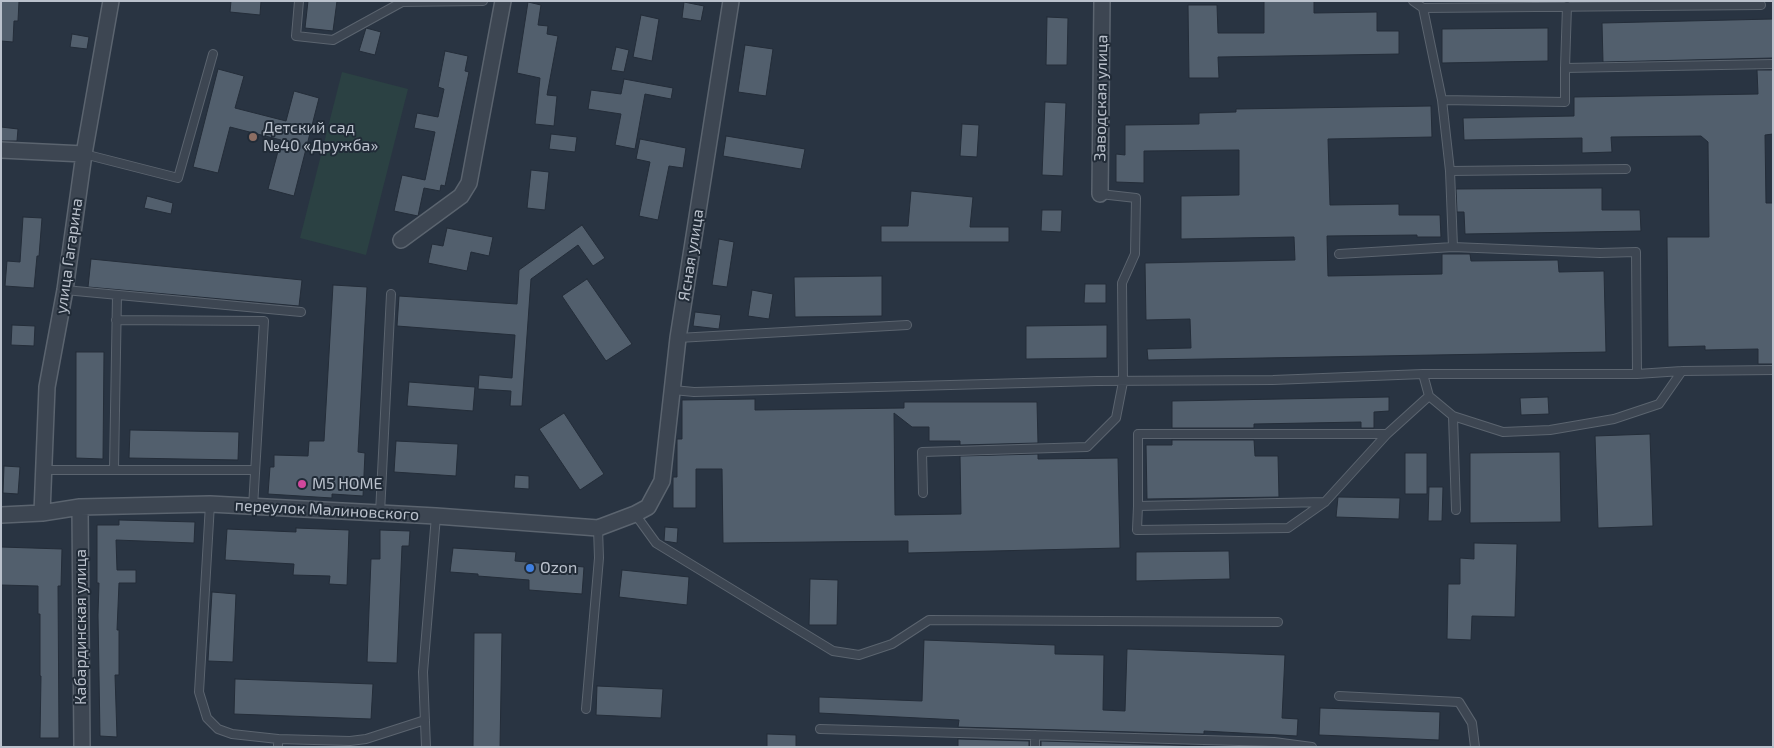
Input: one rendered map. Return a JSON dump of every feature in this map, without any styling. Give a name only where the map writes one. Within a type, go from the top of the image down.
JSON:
[{"type":"street","name":"улица Гагарина","points":[[42,512],[47,387],[65,290],[84,154],[111,1]]},
{"type":"street","points":[[401,240],[461,196],[469,182],[503,1]]},
{"type":"street","name":"Ясная улица","points":[[641,511],[662,481],[678,338],[731,1]]},
{"type":"street","name":"Заводская улица","points":[[1100,194],[1102,1]]},
{"type":"street","points":[[1,150],[84,154]]},
{"type":"street","name":"переулок Малиновского","points":[[1,515],[80,507],[210,504],[436,516],[598,528],[641,511]]},
{"type":"street","name":"Кабардинская улица","points":[[80,507],[82,747]]},
{"type":"lane","points":[[299,1],[296,36],[333,40],[399,2],[483,1]]},
{"type":"lane","points":[[1414,1],[1423,8],[1442,100],[1450,171],[1453,247]]},
{"type":"lane","points":[[1423,8],[1491,4],[1567,6],[1584,4],[1761,5]]},
{"type":"lane","points":[[1442,100],[1565,102],[1567,6]]},
{"type":"lane","points":[[84,154],[178,178],[213,54]]},
{"type":"lane","points":[[1565,68],[1773,64]]},
{"type":"lane","points":[[1450,171],[1626,169]]},
{"type":"lane","points":[[923,493],[922,452],[1087,447],[1116,418],[1123,382],[1122,284],[1135,254],[1136,198],[1100,194]]},
{"type":"lane","points":[[1339,254],[1453,247],[1600,253],[1636,252],[1637,374]]},
{"type":"lane","points":[[65,290],[301,312]]},
{"type":"lane","points":[[380,513],[391,294]]},
{"type":"lane","points":[[114,469],[117,295]]},
{"type":"lane","points":[[116,320],[264,320],[253,507]]},
{"type":"lane","points":[[678,338],[907,325]]},
{"type":"lane","points":[[673,390],[694,392],[1097,382],[1273,380],[1423,374],[1637,374],[1682,371],[1773,370]]},
{"type":"lane","points":[[1423,374],[1429,396],[1453,416],[1503,432],[1550,430],[1614,419],[1659,404],[1682,371]]},
{"type":"lane","points":[[1387,434],[1138,434],[1137,530],[1288,528],[1325,502],[1387,434],[1429,396]]},
{"type":"lane","points":[[1453,416],[1456,510]]},
{"type":"lane","points":[[44,470],[255,470]]},
{"type":"lane","points":[[1138,506],[1325,502]]},
{"type":"lane","points":[[210,504],[203,592],[199,692],[207,718],[218,729],[232,734],[278,743],[350,744],[366,743],[425,720]]},
{"type":"lane","points":[[641,511],[656,543],[833,651],[859,655],[884,647],[892,644],[929,620],[1278,622]]},
{"type":"lane","points":[[426,747],[424,672],[436,516]]},
{"type":"lane","points":[[586,709],[599,558],[598,528]]},
{"type":"lane","points":[[1339,696],[1459,702],[1472,723],[1475,747]]},
{"type":"lane","points":[[820,728],[1274,744],[1312,747]]},
{"type":"lane","points":[[1035,735],[1035,747]]},
{"type":"green space","points":[[342,72],[408,89],[366,255],[300,238]]},
{"type":"building","points":[[1,1],[19,1],[18,21],[14,21],[13,42],[1,41]]},
{"type":"building","points":[[231,1],[261,1],[260,15],[230,12]]},
{"type":"building","points":[[308,1],[337,1],[333,31],[305,28]]},
{"type":"building","points":[[1264,1],[1314,1],[1314,13],[1377,12],[1377,31],[1399,31],[1399,54],[1218,57],[1219,78],[1189,78],[1188,5],[1217,5],[1218,33],[1264,33]]},
{"type":"building","points":[[528,2],[541,5],[538,25],[548,26],[547,34],[558,36],[547,95],[557,96],[554,126],[535,124],[540,78],[517,73]]},
{"type":"building","points":[[684,2],[704,6],[701,21],[682,18]]},
{"type":"building","points":[[641,15],[659,19],[652,61],[633,57]]},
{"type":"building","points":[[1047,17],[1068,18],[1067,65],[1046,65]]},
{"type":"building","points":[[1773,19],[1773,58],[1603,62],[1602,23]]},
{"type":"building","points":[[366,28],[381,32],[375,55],[359,51]]},
{"type":"building","points":[[1548,28],[1548,61],[1442,63],[1442,29]]},
{"type":"building","points":[[72,34],[89,37],[87,49],[70,47]]},
{"type":"building","points":[[745,45],[773,49],[766,96],[738,92]]},
{"type":"building","points":[[616,47],[629,50],[624,72],[611,70]]},
{"type":"building","points":[[445,51],[468,56],[465,71],[469,72],[445,186],[441,185],[440,191],[424,188],[418,216],[394,211],[402,175],[425,180],[435,132],[414,128],[417,113],[438,117],[444,89],[438,87]]},
{"type":"building","points":[[218,69],[244,76],[235,108],[286,121],[294,91],[319,98],[294,196],[268,189],[281,140],[230,127],[218,173],[193,167]]},
{"type":"building","points":[[1757,70],[1773,70],[1773,134],[1765,135],[1766,203],[1773,203],[1773,364],[1758,364],[1758,349],[1705,350],[1705,346],[1668,347],[1667,237],[1709,237],[1708,142],[1701,136],[1611,137],[1612,152],[1582,153],[1582,138],[1464,140],[1463,118],[1574,116],[1574,97],[1758,94]]},
{"type":"building","points":[[624,79],[673,88],[671,99],[645,94],[635,149],[615,145],[621,114],[588,109],[591,90],[621,94]]},
{"type":"building","points":[[1045,102],[1066,103],[1063,176],[1042,175]]},
{"type":"building","points":[[1431,106],[1432,137],[1328,139],[1330,205],[1399,204],[1399,215],[1440,215],[1441,237],[1417,237],[1417,235],[1327,236],[1328,276],[1442,274],[1442,254],[1470,254],[1471,261],[1558,260],[1559,272],[1604,271],[1606,352],[1148,360],[1147,349],[1191,348],[1190,319],[1146,320],[1145,263],[1295,260],[1294,237],[1181,239],[1181,196],[1239,195],[1239,150],[1144,151],[1144,183],[1116,182],[1116,154],[1125,155],[1125,125],[1199,124],[1199,113],[1236,112],[1236,109]]},
{"type":"building","points":[[962,124],[979,125],[977,157],[960,156]]},
{"type":"building","points":[[1,127],[18,129],[17,141],[1,141]]},
{"type":"building","points":[[551,134],[577,137],[575,152],[549,149]]},
{"type":"building","points":[[726,136],[805,149],[801,169],[723,156]]},
{"type":"building","points":[[640,139],[686,148],[683,168],[669,166],[658,220],[639,216],[650,162],[636,159]]},
{"type":"building","points":[[531,170],[549,172],[545,210],[527,208]]},
{"type":"building","points":[[1602,188],[1602,210],[1640,210],[1641,231],[1465,234],[1464,212],[1457,212],[1456,189]]},
{"type":"building","points":[[911,191],[973,197],[970,227],[1009,227],[1009,242],[881,242],[881,226],[908,226]]},
{"type":"building","points":[[147,196],[173,203],[171,214],[144,208]]},
{"type":"building","points":[[1042,210],[1062,210],[1061,232],[1041,231]]},
{"type":"building","points":[[23,217],[42,218],[34,288],[5,286],[7,261],[20,262]]},
{"type":"building","points":[[582,225],[605,258],[593,266],[578,245],[531,279],[522,406],[510,406],[511,391],[478,389],[479,375],[512,378],[515,335],[397,326],[399,296],[517,304],[519,270]]},
{"type":"building","points":[[447,228],[493,237],[489,256],[471,252],[467,271],[428,263],[432,244],[443,246]]},
{"type":"building","points":[[719,239],[734,242],[727,287],[712,285]]},
{"type":"building","points":[[91,259],[302,280],[299,306],[88,287]]},
{"type":"building","points":[[882,276],[882,316],[795,317],[794,277]]},
{"type":"building","points":[[587,279],[632,344],[606,361],[562,296]]},
{"type":"building","points":[[1085,284],[1106,284],[1106,303],[1084,303]]},
{"type":"building","points":[[333,285],[367,287],[358,452],[365,453],[363,496],[332,494],[332,498],[268,494],[270,467],[274,467],[274,455],[308,456],[309,441],[324,441]]},
{"type":"building","points":[[752,290],[773,294],[769,319],[748,316]]},
{"type":"building","points":[[695,312],[721,315],[719,329],[693,326]]},
{"type":"building","points":[[12,325],[35,326],[34,346],[11,345]]},
{"type":"building","points":[[1107,325],[1107,358],[1026,359],[1026,326]]},
{"type":"building","points":[[76,352],[104,352],[103,459],[76,458]]},
{"type":"building","points":[[409,382],[475,387],[473,411],[407,406]]},
{"type":"building","points":[[1389,397],[1389,411],[1374,412],[1374,428],[1361,428],[1361,422],[1254,424],[1254,428],[1172,428],[1172,401]]},
{"type":"building","points":[[1548,397],[1549,414],[1521,415],[1520,398]]},
{"type":"building","points":[[755,399],[755,410],[904,408],[904,402],[1037,402],[1038,443],[960,445],[960,441],[929,441],[929,427],[912,427],[894,413],[895,515],[961,514],[960,456],[1038,454],[1038,459],[1118,458],[1120,548],[908,553],[908,541],[723,543],[722,469],[696,469],[696,508],[673,508],[673,477],[677,477],[677,439],[682,439],[682,400]]},
{"type":"building","points":[[564,413],[604,474],[580,490],[539,429]]},
{"type":"building","points":[[130,430],[239,432],[238,460],[129,458]]},
{"type":"building","points":[[1650,434],[1653,526],[1598,528],[1595,436]]},
{"type":"building","points":[[1172,440],[1254,440],[1255,456],[1278,456],[1279,497],[1147,499],[1146,445],[1172,445]]},
{"type":"building","points":[[396,441],[458,444],[456,476],[394,472]]},
{"type":"building","points":[[1560,452],[1561,522],[1470,523],[1470,453]]},
{"type":"building","points":[[1405,453],[1427,453],[1427,494],[1405,494]]},
{"type":"building","points":[[4,466],[20,467],[18,494],[3,493]]},
{"type":"building","points":[[515,475],[529,476],[529,489],[514,488]]},
{"type":"building","points":[[1429,487],[1443,487],[1442,521],[1428,521]]},
{"type":"building","points":[[1338,497],[1400,498],[1399,519],[1336,517]]},
{"type":"building","points":[[119,520],[195,522],[194,543],[116,540],[117,570],[136,570],[136,583],[119,583],[117,630],[119,630],[119,675],[115,675],[117,737],[100,736],[97,525],[119,525]]},
{"type":"building","points":[[665,527],[678,528],[677,543],[664,541]]},
{"type":"building","points":[[296,528],[349,530],[347,585],[329,584],[330,576],[293,575],[294,564],[225,560],[227,529],[296,532]]},
{"type":"building","points":[[380,530],[410,531],[409,546],[402,546],[397,663],[367,662],[371,559],[380,559]]},
{"type":"building","points":[[1474,543],[1517,544],[1515,617],[1472,616],[1471,640],[1447,639],[1448,584],[1460,584],[1460,558],[1474,559]]},
{"type":"building","points":[[1,547],[62,549],[61,586],[58,586],[59,738],[40,738],[41,676],[38,586],[1,585]]},
{"type":"building","points":[[453,548],[516,552],[515,561],[584,567],[582,594],[529,590],[529,580],[450,572]]},
{"type":"building","points":[[1229,551],[1230,579],[1136,581],[1136,552]]},
{"type":"building","points":[[622,570],[689,577],[687,605],[619,597]]},
{"type":"building","points":[[810,579],[838,580],[837,625],[809,625]]},
{"type":"building","points":[[212,592],[236,594],[233,662],[208,661]]},
{"type":"building","points":[[474,633],[502,633],[500,747],[473,747]]},
{"type":"building","points":[[924,640],[1055,645],[1055,654],[1104,655],[1103,710],[1125,711],[1127,649],[1285,655],[1282,718],[1298,719],[1297,736],[1204,731],[1204,734],[958,727],[959,720],[819,713],[819,697],[922,701]]},
{"type":"building","points":[[235,679],[373,684],[371,719],[234,714]]},
{"type":"building","points":[[597,686],[663,689],[661,718],[596,715]]},
{"type":"building","points":[[1320,708],[1440,712],[1439,740],[1319,735]]},
{"type":"building","points":[[767,734],[796,735],[796,747],[767,747]]},
{"type":"building","points":[[958,739],[1029,741],[1029,747],[958,747]]},
{"type":"building","points":[[1041,741],[1203,746],[1203,747],[1041,747]]},
{"type":"place","name":"Детский сад №40 «Дружба»","points":[[253,137]]},
{"type":"place","name":"M5 HOME","points":[[302,484]]},
{"type":"place","name":"Ozon","points":[[530,568]]}]
